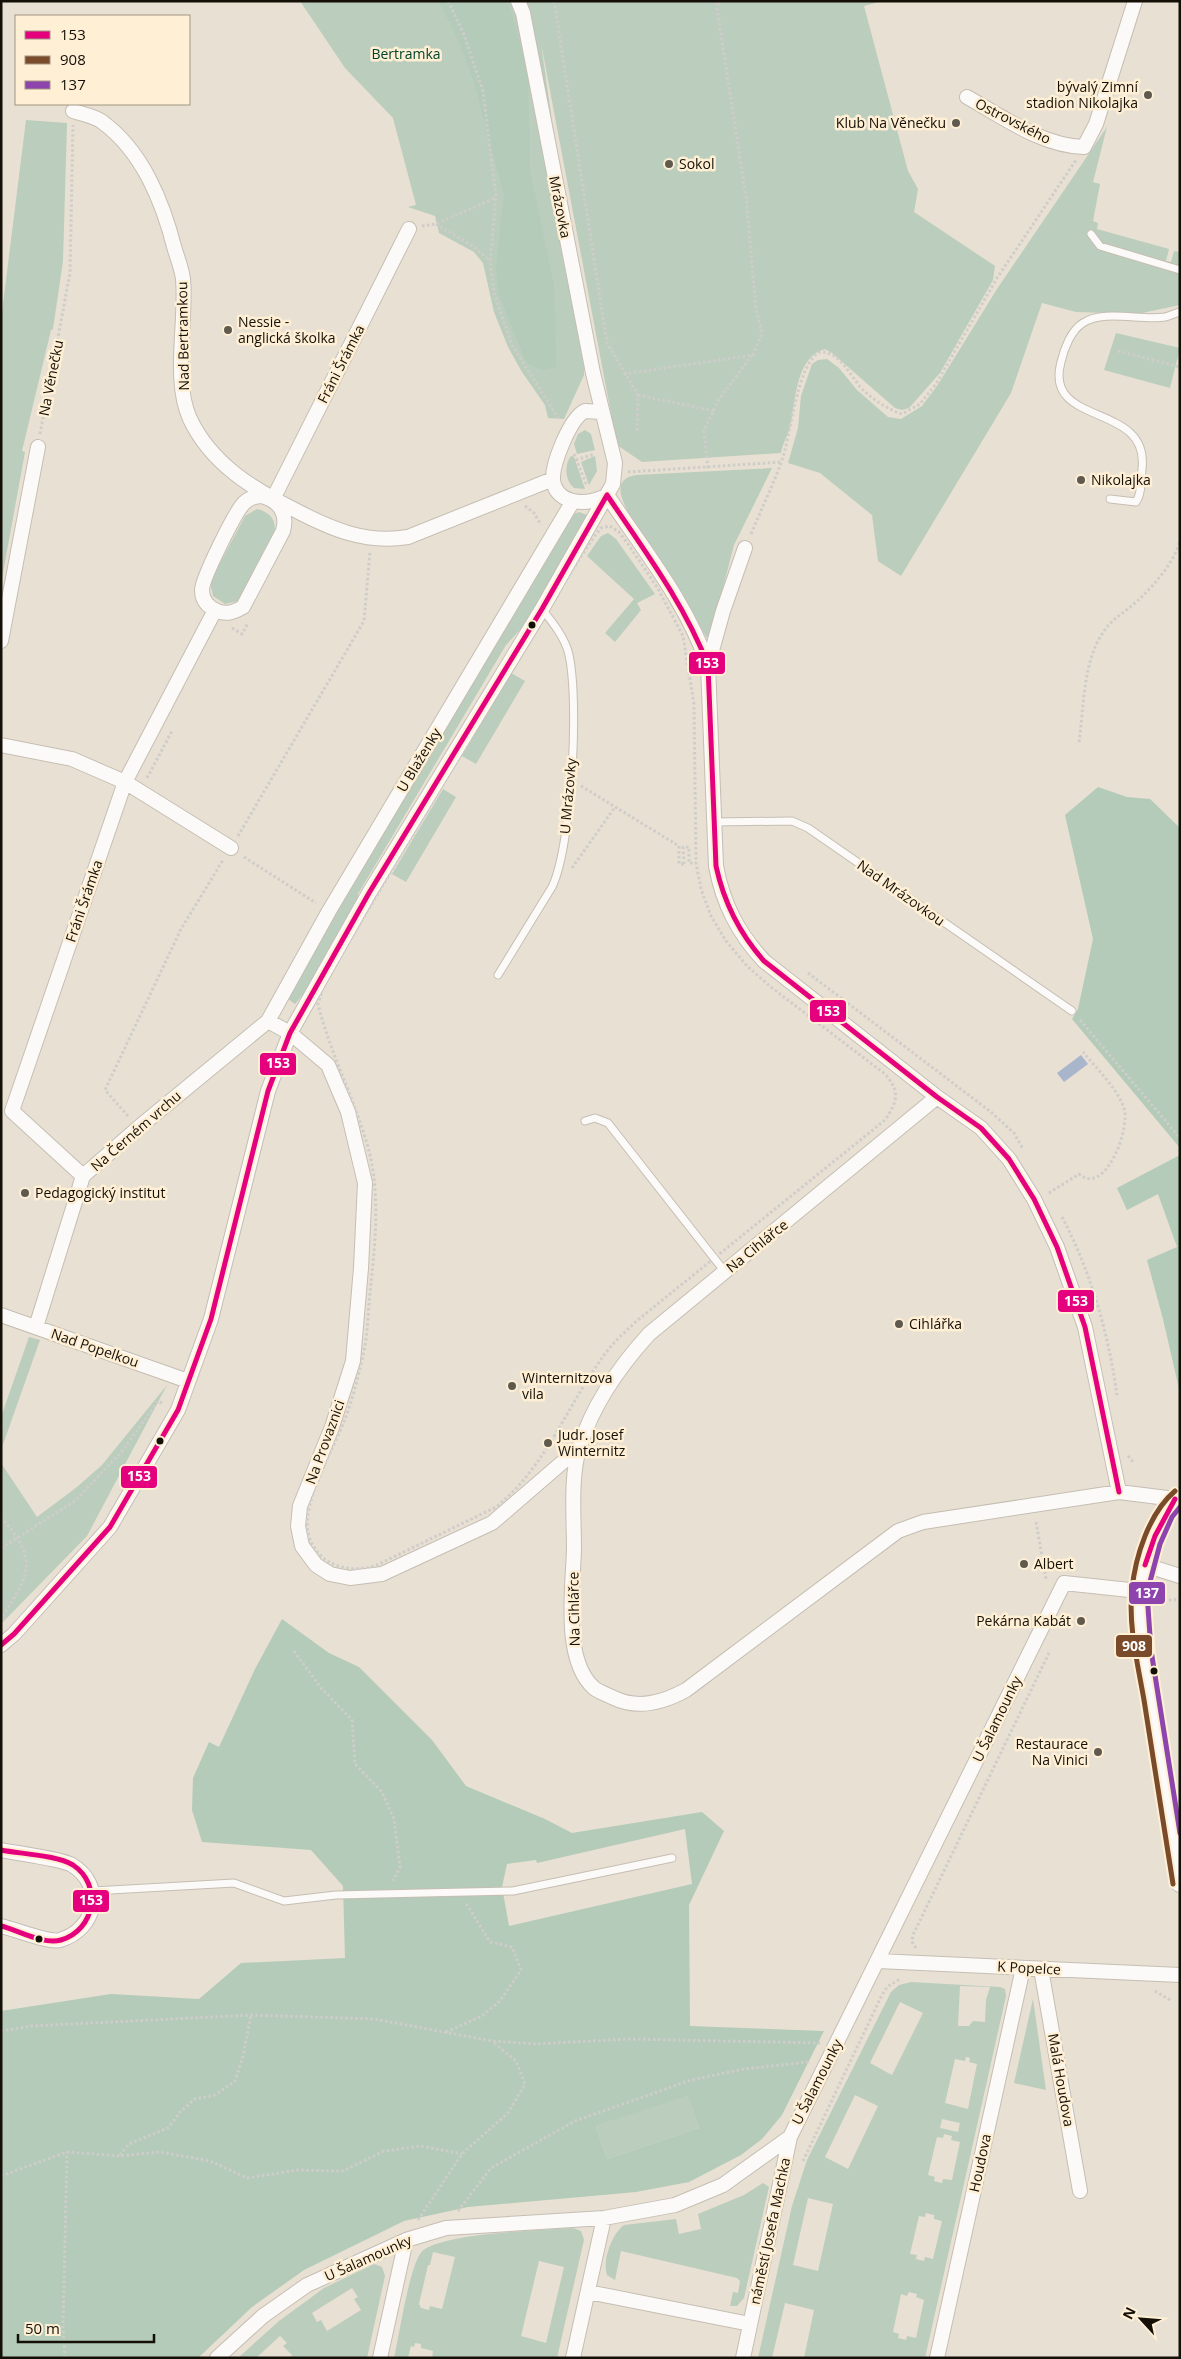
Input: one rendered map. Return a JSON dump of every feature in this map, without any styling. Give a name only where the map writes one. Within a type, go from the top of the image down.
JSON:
[{"type":"street","points":[[1084,147],[1096,124],[1135,1]]},
{"type":"street","name":"Mrázovka","points":[[523,5],[601,412]]},
{"type":"street","name":"Ostrovského","points":[[967,97],[1037,135],[1066,146],[1084,147]]},
{"type":"street","name":"Nad Bertramkou","points":[[73,111],[100,120],[117,135],[144,167],[168,221],[183,278],[182,370],[185,400],[189,416],[205,444],[226,468],[273,499],[325,525],[346,534],[371,539],[396,539],[420,532],[553,479]]},
{"type":"street","name":"Fráni Šrámka","points":[[273,499],[409,229]]},
{"type":"street","points":[[591,410],[601,412],[611,446],[616,473],[613,484],[607,495],[596,502],[573,501],[559,493],[553,479],[567,434],[574,421],[582,412],[591,410]]},
{"type":"street","points":[[1,641],[38,447]]},
{"type":"street","points":[[607,495],[664,581],[699,639],[708,665],[716,866],[720,890],[729,914],[754,951],[764,962],[937,1097],[981,1128],[1009,1159],[1034,1199],[1057,1247],[1085,1327],[1119,1492]]},
{"type":"street","name":"U Blaženky","points":[[1,1645],[14,1634],[110,1527],[178,1410],[211,1319],[268,1091],[290,1033],[369,892],[544,611],[607,495]]},
{"type":"street","points":[[262,496],[273,499],[283,510],[285,522],[248,600],[243,607],[232,613],[215,610],[204,599],[204,580],[241,507],[252,497],[262,496]]},
{"type":"street","name":"U Blaženky","points":[[268,1021],[334,903],[573,501]]},
{"type":"street","points":[[708,665],[723,611],[745,548]]},
{"type":"street","name":"Fráni Šrámka","points":[[83,1176],[6,1112],[124,782],[215,610]]},
{"type":"street","points":[[1,745],[72,759],[124,782],[231,848]]},
{"type":"street","points":[[268,1021],[290,1033]]},
{"type":"street","name":"Na Černém vrchu","points":[[36,1327],[83,1176],[268,1021]]},
{"type":"street","name":"Na Provaznici","points":[[290,1033],[328,1065],[348,1112],[365,1183],[361,1268],[353,1361],[332,1427],[300,1506],[298,1526],[302,1546],[316,1564],[330,1574],[350,1578],[382,1574],[492,1523],[579,1448]]},
{"type":"street","name":"Na Cihlářce","points":[[937,1097],[649,1334],[620,1369],[598,1406],[579,1448],[574,1508],[572,1642],[580,1668],[594,1688],[620,1701],[651,1704],[668,1699],[686,1690],[898,1531],[923,1522],[1119,1492],[1178,1498]]},
{"type":"street","name":"Nad Popelkou","points":[[1,1315],[188,1381]]},
{"type":"street","points":[[1178,1498],[1155,1536],[1145,1565],[1139,1591],[1142,1641],[1180,1883]]},
{"type":"street","points":[[1145,1565],[1180,1576]]},
{"type":"street","name":"U Šalamounky","points":[[217,2358],[263,2316],[308,2285],[406,2240],[446,2228],[604,2218],[675,2205],[723,2185],[790,2137],[1064,1583],[1139,1591]]},
{"type":"street","points":[[1,1850],[70,1863],[87,1875],[93,1892],[91,1913],[81,1931],[58,1941],[1,1926]]},
{"type":"street","name":"K Popelce","points":[[878,1961],[1180,1975]]},
{"type":"street","name":"Houdova","points":[[937,2358],[1023,1968]]},
{"type":"street","name":"Malá Houdova","points":[[1041,1969],[1080,2191]]},
{"type":"street","name":"náměstí Josefa Machka","points":[[743,2358],[790,2137]]},
{"type":"street","points":[[573,2358],[604,2218]]},
{"type":"street","points":[[380,2358],[406,2240]]},
{"type":"street","name":"náměstí Josefa Machka","points":[[588,2292],[750,2324]]},
{"type":"lane","points":[[1091,234],[1100,246],[1180,270]]},
{"type":"lane","points":[[1110,499],[1136,502],[1139,496],[1143,462],[1142,449],[1137,438],[1126,427],[1073,404],[1065,396],[1060,386],[1059,369],[1064,349],[1082,323],[1096,318],[1165,317],[1180,312]]},
{"type":"lane","name":"U Mrázovky","points":[[498,975],[554,883],[563,842],[570,782],[574,696],[567,650],[561,635],[544,611]]},
{"type":"lane","name":"Nad Mrázovkou","points":[[714,822],[792,822],[808,828],[1072,1011]]},
{"type":"lane","points":[[586,1122],[595,1118],[608,1123],[725,1272]]},
{"type":"lane","points":[[93,1892],[234,1883],[284,1901],[336,1895],[513,1891],[672,1858]]},
{"type":"path","points":[[448,1],[463,32],[483,91],[496,197],[490,261],[494,294],[512,345],[567,434]]},
{"type":"path","points":[[554,1],[607,343],[638,396],[638,431]]},
{"type":"path","points":[[708,468],[704,431],[718,401],[752,355],[762,333],[756,309],[746,197],[717,9],[719,1]]},
{"type":"path","name":"Na Věnečku","points":[[38,447],[70,273],[73,111]]},
{"type":"path","points":[[745,548],[782,462],[792,427],[796,397],[809,361],[820,352],[831,354],[846,368],[864,391],[892,412],[902,414],[920,404],[936,384],[997,278],[1084,147]]},
{"type":"path","points":[[409,229],[436,224],[496,197]]},
{"type":"path","points":[[436,224],[474,247],[490,261]]},
{"type":"path","points":[[1118,351],[1180,367]]},
{"type":"path","points":[[624,374],[752,355]]},
{"type":"path","points":[[638,396],[714,411]]},
{"type":"path","points":[[572,450],[587,486]]},
{"type":"path","points":[[576,460],[595,454]]},
{"type":"path","points":[[616,473],[782,462]]},
{"type":"path","points":[[519,505],[525,506],[534,513],[540,521],[543,532]]},
{"type":"path","points":[[610,526],[619,532],[657,587],[683,636],[694,704],[696,863],[701,889],[712,916],[731,947],[747,966],[772,988],[885,1074],[895,1085],[896,1100],[885,1120],[639,1319],[603,1356],[523,1483],[496,1507],[365,1569],[345,1568],[318,1554],[308,1533],[307,1519],[310,1502],[346,1417],[364,1346],[374,1257],[376,1196],[368,1147],[318,1004],[324,984],[544,611],[601,528],[610,526]]},
{"type":"path","points":[[1079,742],[1090,666],[1095,645],[1116,617],[1130,607],[1170,565],[1180,542]]},
{"type":"path","points":[[361,548],[378,548]]},
{"type":"path","points":[[226,624],[242,634],[251,617]]},
{"type":"path","points":[[145,783],[172,730]]},
{"type":"path","points":[[585,788],[679,846],[679,864],[684,864],[683,847],[689,847],[689,863],[696,863]]},
{"type":"path","points":[[572,869],[615,807]]},
{"type":"path","points":[[231,848],[302,894]]},
{"type":"path","points":[[1072,1011],[1180,1138]]},
{"type":"path","points":[[1049,1193],[1079,1174],[1082,1177],[1092,1179],[1100,1174],[1117,1154],[1123,1134],[1126,1119],[1117,1095],[1083,1052]]},
{"type":"path","points":[[1,1548],[75,1501],[123,1450],[158,1401],[178,1410]]},
{"type":"path","points":[[1,1517],[18,1537],[26,1552],[26,1573],[19,1590],[2,1617],[14,1634]]},
{"type":"path","points":[[1036,1522],[1046,1579]]},
{"type":"path","points":[[1164,1600],[1180,1599]]},
{"type":"path","points":[[922,1949],[916,1948],[912,1942],[913,1935],[1052,1648]]},
{"type":"path","points":[[294,1652],[321,1688],[352,1720],[355,1764],[382,1792],[394,1819],[400,1867],[387,1893]]},
{"type":"path","points":[[446,2032],[482,2016],[500,2001],[521,1970],[512,1947],[490,1942],[460,1892]]},
{"type":"path","points":[[801,2165],[887,1987]]},
{"type":"path","points":[[120,2156],[129,2144],[168,2128],[180,2111],[195,2099],[215,2095],[235,2081],[243,2056],[251,2014]]},
{"type":"path","points":[[1,2031],[32,2026],[251,2014],[374,2019],[492,2041],[537,2044],[629,2038],[824,2043]]},
{"type":"path","points":[[406,2240],[462,2154],[508,2113],[525,2084],[516,2061],[492,2041]]},
{"type":"path","points":[[446,2228],[491,2168],[575,2122],[692,2080],[744,2069],[815,2061]]},
{"type":"path","points":[[1,2176],[67,2152],[120,2156],[160,2152],[210,2161],[247,2178],[298,2170],[343,2172],[384,2151],[421,2146],[462,2154]]},
{"type":"path","points":[[65,2358],[63,2326],[67,2152]]},
{"type":"green space","name":"Bertramka","points":[[300,1],[882,1],[864,6],[908,171],[918,189],[914,212],[995,266],[993,280],[940,373],[909,408],[902,410],[895,408],[825,349],[815,354],[802,370],[798,381],[790,427],[781,453],[642,462],[617,445],[541,43],[584,349],[584,375],[564,419],[548,418],[545,405],[522,372],[508,347],[494,312],[483,263],[474,252],[439,233],[435,216],[408,207],[416,205],[393,118],[345,68]]},
{"type":"green space","points":[[439,1],[508,1],[528,73],[530,170],[554,287],[556,367],[541,370],[526,362],[500,297],[496,270],[504,195],[474,82],[459,42]]},
{"type":"green space","points":[[26,120],[67,123],[63,261],[53,329],[51,330],[22,451],[25,452],[1,584],[1,320]]},
{"type":"green space","points":[[1107,127],[1093,182],[1100,184],[1093,221],[1098,223],[1097,229],[1169,249],[1166,261],[1171,262],[1174,251],[1180,252],[1180,305],[1137,314],[1076,312],[1042,303],[1011,393],[901,576],[878,561],[872,515],[820,473],[788,463],[798,428],[801,396],[812,364],[818,360],[827,359],[839,368],[857,390],[888,417],[901,419],[922,406],[937,386],[997,289]]},
{"type":"green space","points":[[1116,333],[1180,348],[1170,388],[1104,370]]},
{"type":"green space","points":[[585,430],[591,434],[595,450],[577,454],[574,444],[578,434]]},
{"type":"green space","points":[[571,456],[574,457],[585,489],[574,488],[567,477],[566,468]]},
{"type":"green space","points":[[595,456],[597,471],[589,485],[581,462]]},
{"type":"green space","points":[[772,468],[734,545],[711,634],[707,638],[629,514],[622,497],[621,485],[628,477],[636,475]]},
{"type":"green space","points":[[257,509],[270,515],[272,518],[275,526],[274,536],[243,596],[238,601],[225,604],[213,596],[210,582],[245,516]]},
{"type":"green space","points":[[579,512],[587,515],[590,521],[531,618],[506,645],[358,894],[358,902],[304,993],[295,1004],[288,999],[290,987],[571,515]]},
{"type":"green space","points":[[608,533],[616,539],[655,594],[637,603],[641,610],[615,642],[605,633],[634,599],[587,556],[601,536]]},
{"type":"green space","points":[[511,673],[525,681],[476,764],[462,756]]},
{"type":"green space","points":[[1098,787],[1127,797],[1150,799],[1180,828],[1180,1148],[1072,1019],[1078,1009],[1093,939],[1065,815]]},
{"type":"green space","points":[[443,789],[456,797],[406,882],[392,874]]},
{"type":"green space","points":[[1180,1155],[1180,1393],[1147,1260],[1177,1247],[1158,1194],[1127,1210],[1117,1188]]},
{"type":"green space","points":[[29,1337],[40,1340],[1,1450],[1,1417]]},
{"type":"green space","points":[[167,1385],[87,1536],[1,1624],[1,1463],[37,1517],[77,1487],[102,1465]]},
{"type":"green space","points":[[282,1619],[329,1653],[359,1667],[432,1740],[466,1786],[545,1819],[572,1833],[702,1812],[724,1831],[689,1905],[690,2026],[824,2031],[782,2115],[762,2139],[741,2155],[689,2182],[636,2192],[468,2207],[404,2221],[304,2270],[252,2307],[198,2358],[1,2358],[1,2011],[111,1994],[199,1999],[241,1963],[345,1958],[343,1886],[311,1850],[202,1842],[192,1810],[193,1778],[209,1742],[219,1747],[255,1669]],"holes":[[[685,1829],[692,1884],[509,1926],[502,1887],[507,1864],[536,1860],[537,1863]],[[688,2095],[699,2128],[607,2159],[596,2126]]]},
{"type":"green space","points":[[911,1982],[1000,1987],[1005,1989],[1006,1996],[925,2358],[804,2358],[814,2310],[785,2303],[772,2358],[758,2358],[792,2206],[807,2160],[891,1992],[899,1985]],"holes":[[[960,1986],[990,1987],[986,2000],[985,2022],[973,2021],[969,2026],[958,2026]],[[900,2002],[923,2013],[892,2075],[870,2063]],[[966,2057],[970,2058],[969,2062],[977,2064],[968,2109],[945,2103],[955,2059],[965,2061]],[[855,2095],[878,2106],[848,2169],[825,2157]],[[942,2119],[960,2123],[958,2132],[940,2128]],[[944,2134],[952,2136],[951,2140],[960,2142],[952,2180],[943,2179],[942,2183],[934,2181],[935,2177],[928,2175],[937,2137],[943,2138]],[[808,2198],[833,2204],[818,2271],[793,2265]],[[926,2213],[934,2215],[934,2219],[942,2221],[933,2259],[925,2257],[924,2261],[916,2259],[917,2255],[910,2254],[919,2216],[925,2217]],[[909,2292],[917,2294],[916,2297],[924,2300],[916,2338],[907,2336],[906,2340],[898,2338],[899,2334],[893,2332],[901,2294],[907,2296]]]},
{"type":"green space","points":[[1033,1999],[1046,2090],[1014,2083]]},
{"type":"green space","points":[[688,2094],[699,2128],[607,2159],[596,2126]]},
{"type":"green space","points":[[763,2183],[769,2187],[744,2298],[737,2306],[730,2306],[733,2292],[738,2293],[740,2281],[737,2278],[621,2251],[615,2280],[607,2275],[606,2262],[609,2248],[616,2234],[624,2225],[676,2219],[679,2234],[701,2229],[698,2214],[744,2195]]},
{"type":"green space","points":[[573,2228],[581,2231],[584,2240],[557,2358],[432,2358],[433,2351],[421,2348],[421,2344],[415,2343],[414,2347],[411,2346],[408,2358],[394,2358],[412,2275],[420,2254],[429,2247],[445,2241],[467,2237]],"holes":[[[433,2252],[455,2257],[442,2309],[430,2306],[429,2310],[421,2308],[419,2304]],[[539,2261],[564,2267],[546,2343],[521,2336]]]},
{"type":"green space","points":[[374,2264],[382,2267],[385,2276],[367,2358],[290,2358],[292,2355],[283,2346],[287,2343],[280,2336],[256,2358],[238,2358],[279,2321],[324,2288]],"holes":[[[352,2288],[358,2297],[354,2299],[361,2310],[327,2331],[321,2320],[317,2322],[312,2313]]]},
{"type":"water","points":[[1081,1055],[1088,1064],[1064,1082],[1057,1073]]},
{"type":"transit line","name":"153","points":[[607,495],[675,598],[708,665],[716,866],[723,893],[734,917],[747,940],[764,961],[937,1097],[981,1128],[1009,1159],[1034,1199],[1057,1247],[1085,1327],[1119,1492]]},
{"type":"transit line","name":"153","points":[[1,1645],[14,1634],[110,1527],[178,1410],[211,1319],[268,1091],[290,1033],[369,893],[542,609],[607,495]]},
{"type":"transit line","name":"908","points":[[1173,1884],[1134,1645],[1131,1604],[1136,1564],[1145,1536],[1158,1511],[1175,1491]]},
{"type":"transit line","name":"153","points":[[1145,1565],[1155,1536],[1175,1499]]},
{"type":"transit line","name":"137","points":[[1180,1507],[1172,1517],[1160,1544],[1147,1593],[1151,1650],[1180,1833]]},
{"type":"transit line","name":"153","points":[[1,1850],[48,1857],[73,1865],[89,1884],[91,1895],[88,1917],[73,1935],[61,1940],[39,1939],[1,1926]]},
{"type":"place","name":"bývalý Zimní stadion Nikolajka","points":[[1148,95]]},
{"type":"place","name":"Klub Na Věnečku","points":[[956,123]]},
{"type":"place","name":"Sokol","points":[[669,164]]},
{"type":"place","name":"Nessie - anglická školka","points":[[228,330]]},
{"type":"place","name":"Nikolajka","points":[[1081,480]]},
{"type":"place","name":"Pedagogický institut","points":[[25,1193]]},
{"type":"place","name":"Cihlářka","points":[[899,1324]]},
{"type":"place","name":"Winternitzova vila","points":[[512,1386]]},
{"type":"place","name":"Judr. Josef Winternitz","points":[[548,1443]]},
{"type":"place","name":"Albert","points":[[1024,1564]]},
{"type":"place","name":"Pekárna Kabát","points":[[1081,1621]]},
{"type":"place","name":"Restaurace Na Vinici","points":[[1098,1752]]}]
